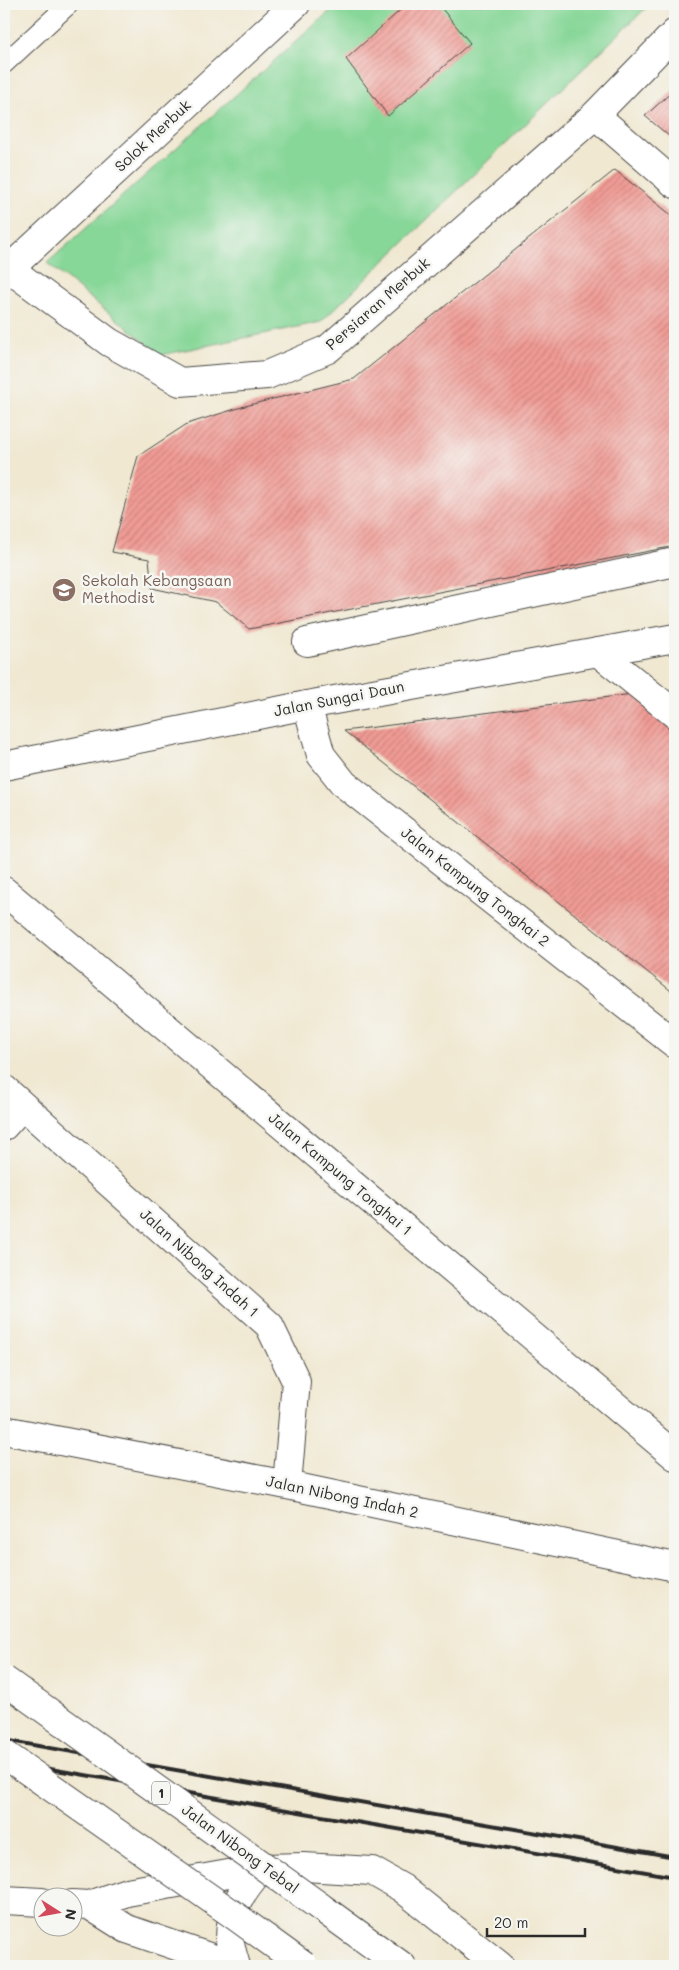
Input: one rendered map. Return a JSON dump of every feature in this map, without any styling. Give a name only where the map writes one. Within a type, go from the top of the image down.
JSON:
[{"type":"main road","name":"Solok Merbuk","points":[[6,267],[296,4]]},
{"type":"main road","name":"Persiaran Merbuk","points":[[6,267],[109,342],[180,382],[267,375],[328,349],[595,115],[675,33]]},
{"type":"main road","points":[[595,115],[675,184]]},
{"type":"main road","points":[[307,642],[675,562]]},
{"type":"main road","name":"Jalan Sungai Daun","points":[[4,766],[307,705],[675,638]]},
{"type":"main road","points":[[598,652],[675,714]]},
{"type":"main road","name":"Jalan Kampung Tonghai 2","points":[[307,705],[321,755],[344,784],[675,1044]]},
{"type":"main road","name":"Jalan Kampung Tonghai 1","points":[[4,891],[675,1456]]},
{"type":"main road","points":[[4,1126],[13,1098]]},
{"type":"main road","name":"Jalan Nibong Indah 1","points":[[13,1098],[269,1325],[296,1381],[286,1485]]},
{"type":"main road","name":"Jalan Nibong Indah 2","points":[[9,1431],[286,1485],[675,1566]]},
{"type":"main road","name":"Jalan Nibong Tebal","points":[[4,1680],[402,1966]]},
{"type":"main road","points":[[4,1754],[304,1966]]},
{"type":"main road","points":[[82,1904],[127,1892],[262,1868],[304,1866],[372,1871],[402,1888],[500,1966]]},
{"type":"main road","points":[[236,1966],[230,1940],[233,1913],[244,1888],[262,1868]]},
{"type":"main road","points":[[4,1900],[32,1901]]},
{"type":"main road","points":[[82,1905],[127,1929],[236,1966]]},
{"type":"lane","points":[[4,64],[69,4]]},
{"type":"green space","points":[[338,4],[650,4],[321,322],[161,355],[47,263]]},
{"type":"building","points":[[407,4],[438,4],[470,43],[388,116],[346,59]]},
{"type":"building","points":[[675,89],[675,141],[645,116]]},
{"type":"building","points":[[615,170],[675,218],[675,546],[249,629],[216,602],[152,588],[149,559],[112,552],[138,456],[187,424],[245,406],[354,379]]},
{"type":"building","points":[[648,692],[675,715],[675,994],[344,731]]},
{"type":"railway","points":[[4,1740],[675,1857]]},
{"type":"railway","points":[[4,1761],[675,1877]]},
{"type":"place","name":"Sekolah Kebangsaan Methodist","points":[[64,590]]}]
